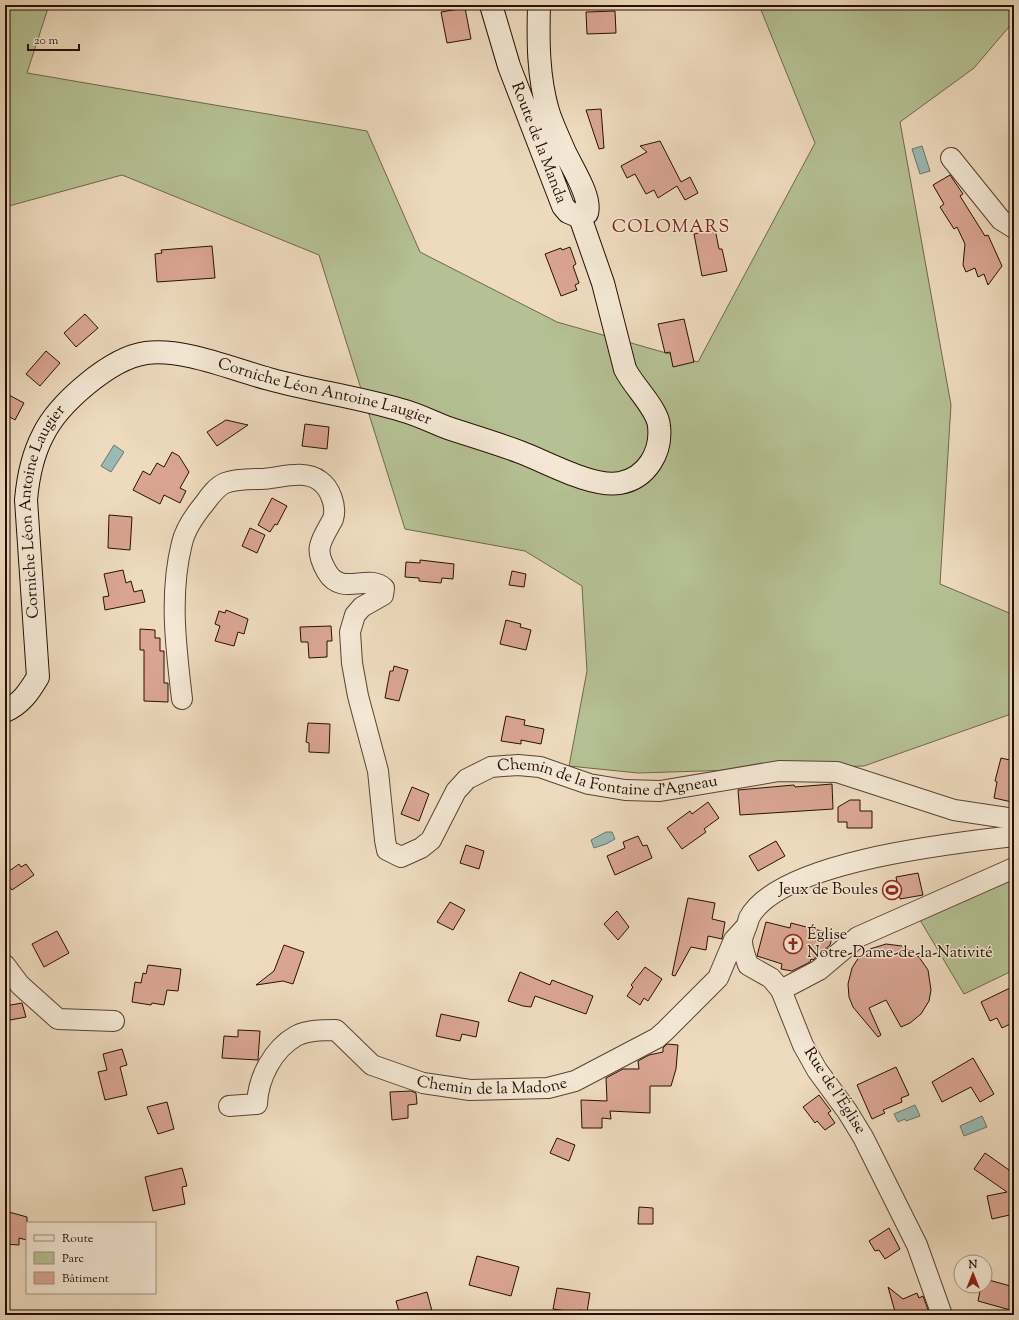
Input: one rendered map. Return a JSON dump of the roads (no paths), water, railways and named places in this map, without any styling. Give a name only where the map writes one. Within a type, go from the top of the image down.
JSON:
[{"type":"street","name":"Route de la Manda","points":[[491,5],[509,66],[563,206],[568,212],[580,217],[587,213],[588,209],[586,196],[563,150],[548,112],[541,80],[538,34],[539,5]]},
{"type":"street","points":[[951,158],[1001,220],[1014,228]]},
{"type":"street","name":"Corniche Léon Antoine Laugier","points":[[5,711],[13,708],[27,696],[38,677],[26,500],[29,473],[35,454],[43,435],[51,423],[79,392],[102,371],[121,360],[134,355],[148,353],[174,354],[278,381],[402,410],[523,453],[598,483],[620,483],[640,475],[653,461],[659,444],[659,424],[652,408],[631,382],[625,369],[603,283],[580,217]]},
{"type":"street","name":"Chemin de la Fontaine d'Agneau","points":[[182,699],[176,651],[174,614],[182,542],[196,513],[213,492],[226,483],[305,474],[319,480],[327,488],[332,497],[334,517],[320,546],[322,560],[328,573],[342,584],[374,583],[384,588],[383,595],[362,607],[355,616],[350,632],[352,663],[358,696],[378,772],[383,830],[387,850],[401,857],[421,848],[431,840],[456,791],[466,779],[491,767],[518,765],[540,767],[589,784],[625,790],[660,791],[779,771],[837,772],[954,810],[1014,818]]},
{"type":"street","name":"Rue de l'Église","points":[[942,1315],[917,1245],[907,1222],[863,1137],[847,1111],[817,1070],[803,1045],[781,990],[771,978],[748,965],[742,941],[750,918],[760,905],[777,892],[798,881],[863,859],[932,845],[1014,836]]},
{"type":"street","points":[[781,990],[819,970],[858,937],[1014,868]]},
{"type":"street","name":"Chemin de la Madone","points":[[229,1106],[257,1104],[257,1093],[264,1070],[282,1047],[296,1036],[314,1030],[336,1030],[372,1065],[423,1083],[470,1090],[508,1090],[548,1088],[575,1081],[657,1038],[665,1031],[718,978],[734,940],[747,924]]},
{"type":"street","points":[[5,965],[20,985],[58,1019],[114,1021]]},
{"type":"water","points":[[922,146],[930,171],[920,174],[912,149]]},
{"type":"water","points":[[114,445],[124,452],[111,472],[101,466]]},
{"type":"water","points":[[606,832],[612,832],[615,839],[594,848],[591,840]]},
{"type":"water","points":[[915,1105],[920,1116],[898,1122],[894,1114]]},
{"type":"water","points":[[982,1116],[987,1127],[964,1136],[960,1126]]},
{"type":"place","name":"Jeux de Boules","points":[[892,890]]},
{"type":"place","name":"Église Notre-Dame-de-la-Nativité","points":[[793,944]]},
{"type":"district","name":"COLOMARS","points":[[671,228]]}]
